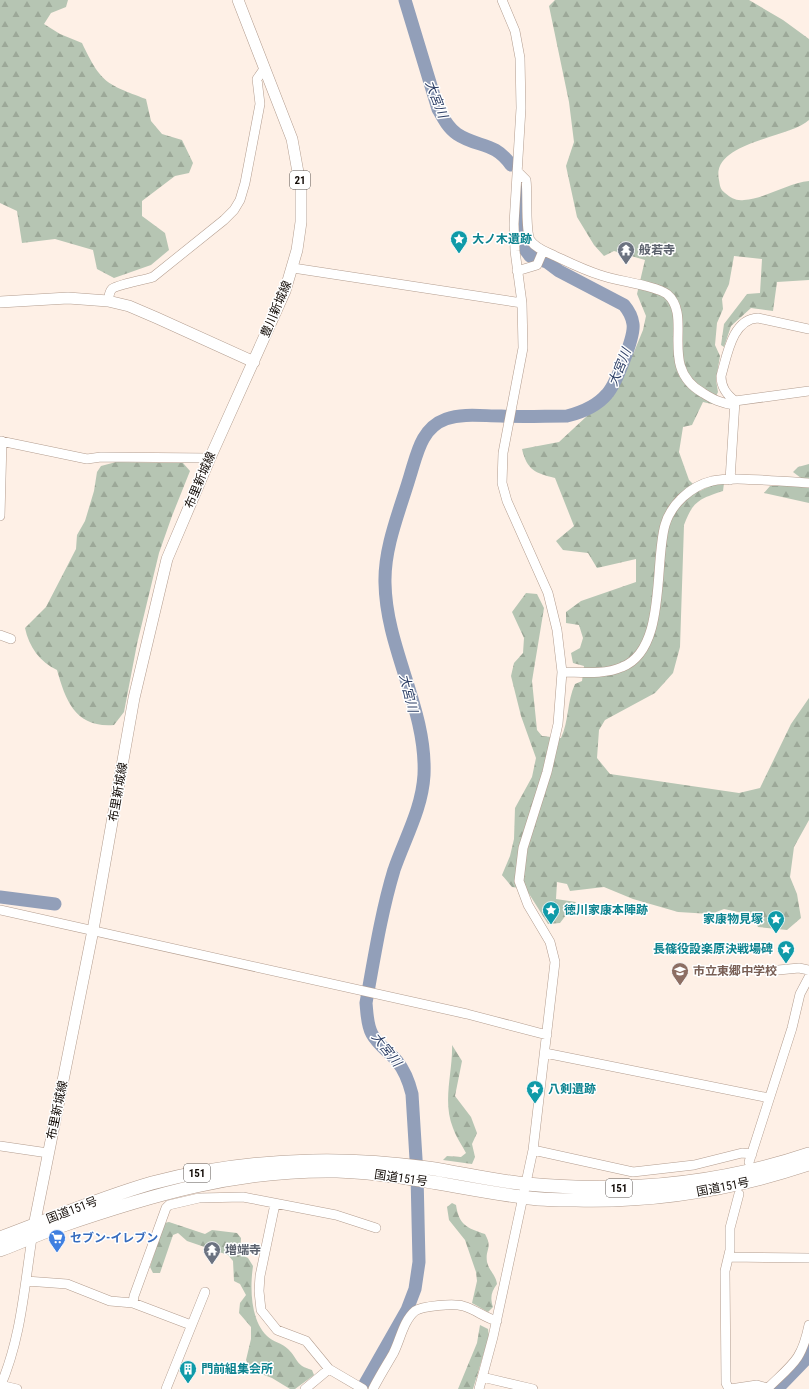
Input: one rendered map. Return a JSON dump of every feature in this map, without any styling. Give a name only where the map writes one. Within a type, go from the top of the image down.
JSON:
[{"type":"highway","name":"国道151号","points":[[0,1238],[57,1228],[171,1192],[240,1176],[288,1173],[404,1171],[426,1168],[525,1184],[597,1188],[660,1186],[725,1177],[779,1164],[809,1154]]},
{"type":"highway","name":"国道151号","points":[[404,1171],[426,1182],[522,1197],[618,1201],[726,1187],[763,1178],[809,1164]]},
{"type":"highway","name":"国道151号","points":[[0,1250],[33,1231]]},
{"type":"main road","name":"豊川新城線","points":[[238,0],[292,139],[298,165],[301,189],[301,222],[293,268],[285,291],[254,362]]},
{"type":"main road","points":[[0,302],[68,298],[108,301],[130,306],[254,362]]},
{"type":"main road","name":"布里新城線","points":[[33,1231],[93,930],[134,698],[167,559],[210,458],[254,362]]},
{"type":"street","points":[[479,1389],[497,1321],[533,1150],[545,1053],[555,962],[550,942],[522,893],[519,881],[519,867],[523,848],[549,765],[558,724],[562,672],[557,630],[548,592],[507,501],[502,483],[501,468],[523,348],[522,303],[517,271],[514,224],[521,108],[520,58],[514,31],[502,0]]},
{"type":"street","points":[[108,301],[110,292],[113,288],[140,282],[153,277],[224,220],[234,210],[240,200],[245,183],[260,104],[257,79],[264,69]]},
{"type":"street","points":[[517,172],[526,180],[528,234],[536,246],[543,252],[601,276],[656,290],[666,294],[674,303],[677,317],[679,361],[684,377],[691,386],[721,403],[734,403],[809,391]]},
{"type":"street","points":[[517,271],[537,265],[543,252]]},
{"type":"street","points":[[293,268],[522,303]]},
{"type":"street","points":[[730,480],[734,403],[726,394],[721,382],[721,376],[736,330],[752,318],[809,329]]},
{"type":"street","points":[[0,516],[1,441],[87,459],[101,457],[210,458]]},
{"type":"street","points":[[562,672],[606,671],[623,667],[642,652],[650,636],[656,602],[665,525],[675,504],[688,492],[711,482],[730,480],[809,483]]},
{"type":"street","points":[[0,635],[12,639]]},
{"type":"street","points":[[0,910],[361,992],[466,1014],[547,1035]]},
{"type":"street","points":[[768,971],[799,968],[809,970]]},
{"type":"street","points":[[533,1150],[633,1172],[694,1165],[742,1153],[751,1158],[792,1028],[800,994],[809,977]]},
{"type":"street","points":[[545,1053],[769,1098]]},
{"type":"street","points":[[0,1146],[48,1153]]},
{"type":"street","points":[[739,1194],[730,1228],[729,1257],[725,1271],[724,1292],[726,1383],[730,1389],[757,1385],[767,1388],[770,1386],[797,1360],[803,1350],[809,1325]]},
{"type":"street","points":[[133,1303],[166,1208],[169,1205],[199,1198],[232,1196],[336,1215],[376,1228]]},
{"type":"street","points":[[275,1204],[260,1276],[259,1291],[261,1310],[277,1330],[306,1341],[329,1369],[361,1388]]},
{"type":"street","points":[[17,1389],[0,1385],[14,1351],[33,1231]]},
{"type":"street","points":[[729,1257],[809,1258]]},
{"type":"street","points":[[26,1281],[58,1282],[110,1301],[133,1303],[191,1325]]},
{"type":"street","points":[[166,1389],[205,1292]]},
{"type":"street","points":[[373,1389],[379,1376],[393,1354],[402,1331],[414,1312],[421,1308],[464,1306],[497,1321]]},
{"type":"street","points":[[305,1389],[329,1369]]},
{"type":"street","points":[[482,1377],[533,1389]]},
{"type":"green space","points":[[0,0],[68,0],[66,7],[51,13],[44,24],[60,34],[82,43],[94,67],[106,80],[122,90],[146,99],[151,121],[162,134],[182,140],[193,163],[189,173],[175,176],[142,201],[142,216],[165,233],[169,250],[151,265],[114,278],[97,269],[93,250],[55,239],[22,243],[17,211],[0,203]]},
{"type":"green space","points":[[555,0],[749,0],[783,20],[809,39],[809,120],[786,132],[754,142],[727,157],[720,167],[719,180],[720,187],[723,192],[736,200],[760,197],[801,182],[809,181],[809,280],[777,282],[773,311],[751,308],[731,326],[724,347],[721,345],[724,324],[747,294],[760,293],[762,259],[734,256],[729,284],[722,299],[723,309],[717,323],[715,345],[720,356],[716,380],[718,392],[712,404],[703,402],[692,425],[683,427],[679,452],[689,480],[700,491],[714,484],[724,483],[723,491],[708,496],[698,502],[687,517],[684,525],[680,647],[673,673],[655,693],[605,720],[599,730],[597,758],[610,774],[739,793],[760,788],[791,724],[809,698],[809,820],[794,847],[790,877],[797,894],[801,918],[787,930],[758,927],[752,915],[724,909],[711,914],[678,912],[633,899],[604,887],[570,891],[567,884],[557,882],[556,899],[576,902],[560,923],[548,924],[526,889],[512,887],[502,875],[510,856],[514,839],[515,808],[532,777],[536,758],[521,716],[511,676],[514,663],[523,653],[524,638],[512,612],[526,593],[537,594],[544,608],[532,681],[537,730],[542,736],[561,738],[564,731],[572,691],[575,684],[582,681],[584,666],[573,663],[571,653],[580,648],[583,638],[579,625],[566,623],[566,612],[581,601],[636,582],[636,559],[597,568],[588,553],[563,550],[556,541],[574,526],[555,478],[533,470],[526,462],[522,449],[559,442],[614,391],[634,352],[643,330],[646,316],[637,294],[645,260],[614,251],[604,256],[594,245],[577,217],[566,166],[574,142],[569,102],[549,6]]},
{"type":"green space","points":[[116,462],[183,463],[190,471],[159,553],[137,644],[124,712],[114,725],[101,725],[90,722],[75,711],[64,693],[57,670],[45,663],[32,648],[25,628],[46,607],[76,549],[77,535],[85,521],[94,491],[97,472],[101,466]]},
{"type":"green space","points":[[809,464],[809,503],[764,493],[770,486],[799,486],[801,478],[793,472],[798,467]]},
{"type":"green space","points":[[452,1045],[462,1061],[455,1096],[471,1117],[477,1133],[472,1144],[475,1157],[472,1164],[443,1160],[447,1156],[461,1157],[466,1153],[454,1131],[448,1107]]},
{"type":"green space","points":[[452,1203],[456,1205],[459,1217],[465,1225],[473,1230],[485,1234],[488,1242],[487,1262],[497,1284],[492,1295],[493,1307],[488,1312],[472,1303],[477,1281],[476,1272],[465,1240],[449,1220],[447,1207]]},
{"type":"green space","points":[[169,1222],[205,1234],[212,1230],[237,1233],[241,1238],[240,1254],[248,1258],[253,1266],[252,1303],[261,1329],[269,1338],[288,1349],[300,1364],[312,1370],[314,1375],[295,1389],[290,1389],[272,1378],[251,1370],[246,1360],[251,1339],[251,1327],[239,1313],[240,1303],[246,1295],[240,1284],[234,1281],[233,1261],[228,1255],[187,1241],[178,1233],[173,1235],[160,1273],[153,1273],[150,1267],[164,1223]]},
{"type":"green space","points":[[480,1325],[488,1329],[489,1336],[473,1389],[458,1389],[477,1343]]},
{"type":"waterway","name":"大宮川","points":[[405,0],[438,109],[444,119],[451,129],[457,134],[492,148],[505,157],[511,165]]},
{"type":"waterway","name":"大宮川","points":[[362,1389],[407,1310],[415,1289],[419,1262],[417,1175],[412,1094],[410,1085],[400,1065],[372,1034],[368,1023],[366,1003],[389,886],[417,812],[423,788],[424,775],[423,751],[419,726],[392,632],[387,607],[385,569],[390,542],[397,515],[418,451],[425,435],[431,429],[446,419],[459,416],[567,416],[579,413],[599,402],[611,389],[624,360],[633,330],[631,316],[624,305],[559,271],[547,262],[530,256],[521,244],[519,230],[521,191]]},
{"type":"waterway","points":[[0,897],[55,904]]},
{"type":"waterway","points":[[777,1389],[805,1360],[809,1349]]},
{"type":"place","name":"大ノ木遺跡","points":[[459,254]]},
{"type":"place","name":"般若寺","points":[[626,265]]},
{"type":"place","name":"徳川家康本陣跡","points":[[551,925]]},
{"type":"place","name":"家康物見塚","points":[[776,934]]},
{"type":"place","name":"長篠役設楽原決戦場碑","points":[[786,964]]},
{"type":"place","name":"市立東郷中学校","points":[[680,986]]},
{"type":"place","name":"八剣遺跡","points":[[535,1104]]},
{"type":"place","name":"セブン-イレブン","points":[[57,1253]]},
{"type":"place","name":"増端寺","points":[[212,1265]]},
{"type":"place","name":"門前組集会所","points":[[188,1384]]}]
